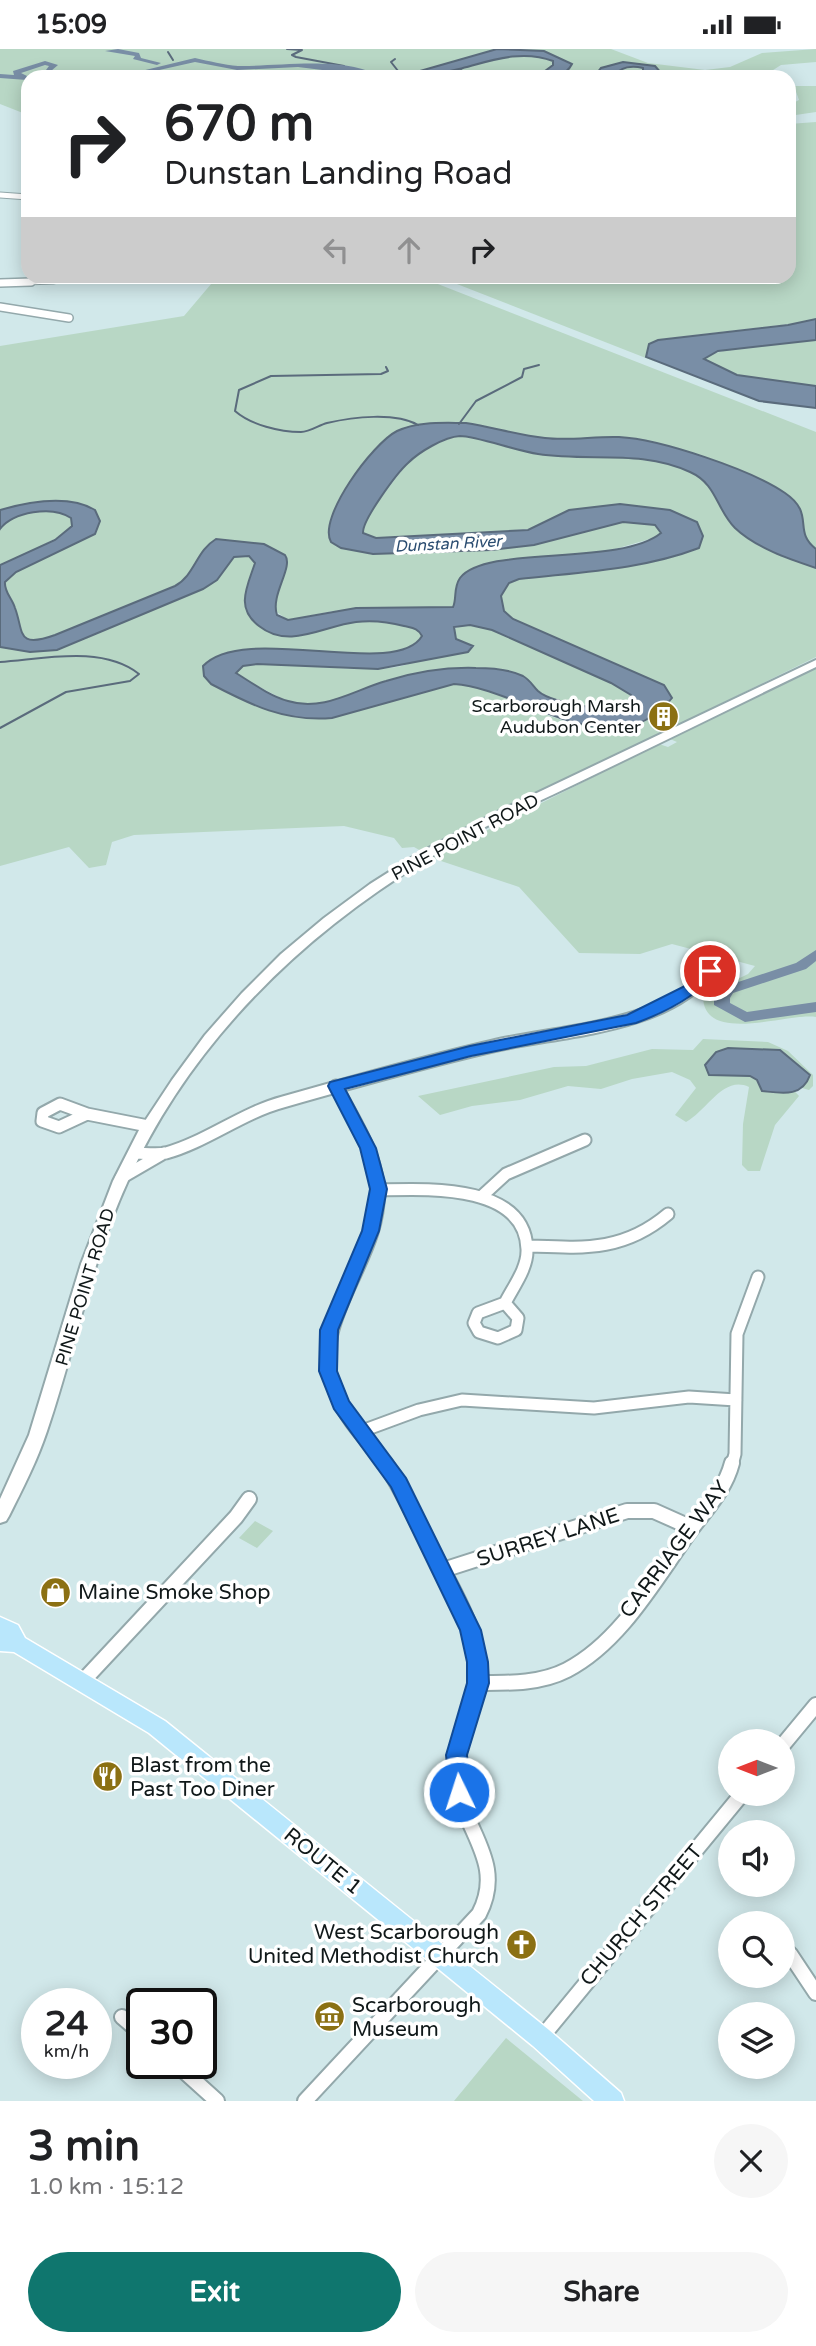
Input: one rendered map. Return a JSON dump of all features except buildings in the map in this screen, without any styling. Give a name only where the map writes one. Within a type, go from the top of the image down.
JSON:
[{"type":"main road","name":"PINE POINT ROAD","points":[[0,1516],[38,1439],[102,1226],[121,1178],[148,1126],[195,1053],[243,997],[291,951],[368,891],[458,837],[816,663]]},
{"type":"main road","name":"ROUTE 1","points":[[0,1625],[11,1631],[9,1644],[83,1681],[168,1735],[541,2038],[612,2101]]},
{"type":"street","points":[[0,195],[21,196]]},
{"type":"street","points":[[0,283],[21,282]]},
{"type":"street","points":[[0,307],[69,318]]},
{"type":"street","points":[[121,1178],[164,1153],[257,1110],[470,1051],[650,1013],[696,986],[710,971]]},
{"type":"street","points":[[305,2101],[479,1914],[490,1893],[489,1874],[463,1808],[455,1766],[478,1683],[478,1662],[470,1630],[399,1483],[337,1397],[328,1371],[327,1346],[333,1320],[371,1231],[379,1189],[368,1148],[336,1086]]},
{"type":"street","points":[[87,1114],[148,1126]]},
{"type":"street","points":[[482,1196],[506,1174],[567,1153],[585,1140]]},
{"type":"street","points":[[134,1153],[164,1153]]},
{"type":"street","points":[[379,1189],[453,1191],[482,1196],[516,1219],[528,1245],[523,1268],[505,1303]]},
{"type":"street","points":[[528,1245],[613,1244],[634,1239],[668,1214]]},
{"type":"street","points":[[654,1226],[668,1233]]},
{"type":"street","name":"CARRIAGE WAY","points":[[478,1683],[542,1678],[584,1660],[602,1644],[715,1500],[730,1473],[737,1443],[738,1326],[758,1277]]},
{"type":"street","points":[[362,1431],[408,1413],[462,1400],[594,1408],[689,1397],[736,1400]]},
{"type":"street","points":[[83,1681],[236,1517],[248,1499]]},
{"type":"street","name":"SURREY LANE","points":[[443,1570],[633,1510],[654,1511],[692,1528]]},
{"type":"street","points":[[795,1730],[816,1705]]},
{"type":"street","name":"CHURCH STREET","points":[[541,2038],[732,1806]]},
{"type":"street","points":[[795,1958],[810,1972],[816,1993]]},
{"type":"street","points":[[122,2017],[126,2020]]},
{"type":"street","points":[[193,2079],[217,2101]]},
{"type":"green space","points":[[0,49],[611,49],[648,63],[705,70],[21,70],[21,112],[0,104]]},
{"type":"green space","points":[[816,49],[816,62],[781,65],[773,70],[705,70],[730,67],[762,53]]},
{"type":"green space","points":[[796,86],[816,86],[816,112],[796,115],[796,102],[799,100]]},
{"type":"green space","points":[[816,122],[816,321],[662,339],[648,357],[656,362],[457,284],[796,284],[796,123]]},
{"type":"green space","points":[[211,284],[438,284],[816,432],[816,550],[731,470],[540,441],[461,424],[345,493],[337,506],[382,554],[552,540],[616,517],[656,524],[667,534],[598,554],[541,560],[459,609],[333,611],[288,620],[274,610],[280,578],[235,541],[220,540],[185,581],[177,586],[44,639],[28,639],[18,634],[4,591],[6,578],[28,565],[93,513],[0,512],[0,346],[184,316]]},
{"type":"green space","points":[[816,339],[816,388],[737,375],[703,361],[702,357],[730,349]]},
{"type":"green space","points":[[452,436],[475,438],[546,455],[650,458],[689,470],[713,487],[747,538],[771,552],[816,567],[816,657],[421,851],[414,847],[402,848],[394,838],[344,826],[134,835],[112,842],[106,865],[89,868],[69,847],[0,866],[0,646],[60,647],[239,552],[255,558],[255,621],[385,622],[435,631],[398,653],[221,656],[268,710],[458,682],[494,692],[545,714],[580,724],[606,726],[658,711],[552,639],[502,613],[497,594],[510,579],[639,563],[686,517],[410,538],[379,538],[361,534],[364,520],[412,457]]},
{"type":"green space","points":[[28,513],[71,513],[75,529],[0,566],[0,523]]},
{"type":"green space","points":[[468,624],[492,629],[632,688],[632,706],[609,711],[554,700],[461,668],[406,676],[327,704],[294,705],[235,674],[236,667],[256,665],[357,669],[397,667],[418,659],[449,633]]},
{"type":"green space","points":[[816,668],[816,1017],[749,1023],[717,1020],[707,1011],[703,996],[748,974],[755,966],[672,944],[640,954],[579,953],[519,887],[432,858],[659,744],[668,747],[677,742],[670,739]]},
{"type":"green space","points":[[703,1039],[768,1042],[788,1051],[813,1075],[813,1086],[809,1090],[788,1084],[799,1096],[775,1125],[760,1171],[748,1171],[742,1165],[743,1124],[749,1087],[740,1085],[723,1090],[686,1122],[675,1115],[696,1088],[690,1080],[672,1072],[632,1079],[601,1089],[568,1086],[520,1100],[472,1106],[440,1115],[418,1096],[554,1067],[586,1066],[652,1049],[693,1050]]},
{"type":"green space","points":[[255,1521],[273,1531],[257,1548],[239,1538]]},
{"type":"green space","points":[[506,2038],[583,2101],[454,2101]]},
{"type":"water","points":[[497,49],[544,51],[572,64],[568,70],[546,70],[553,65],[553,61],[517,56],[454,70],[424,70]]},
{"type":"water","points":[[623,62],[655,66],[658,70],[634,67],[599,70]]},
{"type":"water","points":[[816,319],[816,340],[718,351],[704,359],[737,375],[816,386],[816,408],[759,401],[646,357],[649,344],[658,340],[788,325]]},
{"type":"water","name":"Dunstan River","points":[[466,423],[545,438],[637,439],[705,457],[751,475],[785,493],[800,508],[805,536],[816,549],[816,568],[773,552],[743,535],[729,521],[706,483],[690,472],[671,465],[634,458],[538,454],[460,436],[432,446],[408,463],[374,508],[363,533],[376,538],[528,530],[569,510],[620,504],[670,510],[697,522],[703,536],[699,548],[633,566],[519,579],[509,583],[501,596],[504,611],[513,619],[664,685],[672,698],[649,719],[623,727],[595,727],[566,720],[480,689],[454,684],[332,718],[284,715],[254,705],[211,684],[204,676],[203,666],[223,654],[251,649],[383,653],[407,648],[422,636],[412,628],[374,621],[344,624],[306,635],[282,636],[270,633],[259,626],[247,612],[245,597],[255,563],[249,556],[234,557],[217,580],[203,589],[57,650],[30,652],[0,647],[0,565],[55,540],[72,526],[71,518],[44,511],[14,518],[0,529],[0,510],[23,504],[73,502],[95,510],[100,521],[95,534],[16,572],[5,582],[21,631],[28,639],[34,640],[55,635],[175,586],[187,576],[204,550],[216,539],[264,544],[285,555],[287,567],[276,607],[277,615],[288,620],[356,608],[453,607],[460,578],[474,568],[496,561],[616,550],[641,543],[661,533],[655,525],[623,522],[534,545],[491,550],[373,554],[341,548],[331,542],[329,531],[339,499],[362,465],[387,438],[397,431],[413,426]],"holes":[[[470,625],[492,630],[611,683],[631,695],[630,702],[612,708],[570,704],[545,696],[518,674],[506,670],[465,668],[408,675],[338,699],[301,704],[275,696],[236,673],[243,666],[257,664],[378,669],[468,652],[473,646],[456,639],[454,627]]]},
{"type":"water","points":[[728,1048],[780,1050],[810,1075],[796,1091],[783,1093],[762,1091],[757,1080],[750,1076],[709,1075],[705,1065],[716,1052]]},
{"type":"waterway","points":[[115,49],[109,51],[137,54],[137,59],[157,63]]},
{"type":"waterway","points":[[287,49],[302,50],[292,55],[296,57],[344,66],[344,69]]},
{"type":"waterway","points":[[168,52],[173,60]]},
{"type":"waterway","points":[[395,59],[391,62],[397,70]]},
{"type":"waterway","points":[[150,70],[195,60],[237,68],[298,65],[352,70]]},
{"type":"waterway","points":[[23,70],[45,63],[54,65],[48,70]]},
{"type":"waterway","points":[[21,71],[16,73],[21,76]]},
{"type":"waterway","points":[[0,76],[21,78]]},
{"type":"waterway","points":[[459,424],[476,401],[522,377],[524,369],[539,365]]},
{"type":"waterway","points":[[386,367],[388,371],[381,374],[271,376],[239,390],[235,411],[257,424],[293,432],[304,432],[337,421],[374,417],[398,418],[418,425]]},
{"type":"waterway","points":[[0,662],[90,657],[108,659],[139,674],[130,681],[66,692],[0,728]]},
{"type":"waterway","points":[[816,954],[801,966],[728,990],[722,997],[722,1005],[745,1017],[816,1007]]},
{"type":"place","name":"Scarborough Marsh Audubon Center","points":[[664,716]]},
{"type":"place","name":"Maine Smoke Shop","points":[[55,1592]]},
{"type":"place","name":"Blast from the Past Too Diner","points":[[107,1777]]},
{"type":"place","name":"West Scarborough United Methodist Church","points":[[522,1944]]},
{"type":"place","name":"Scarborough Museum","points":[[329,2017]]},
{"type":"route","points":[[459,1792],[456,1755],[478,1683],[478,1662],[466,1617],[399,1483],[340,1404],[328,1371],[326,1354],[329,1330],[371,1231],[379,1189],[368,1148],[336,1086],[470,1051],[631,1019],[671,1002],[696,986],[710,971]]}]
